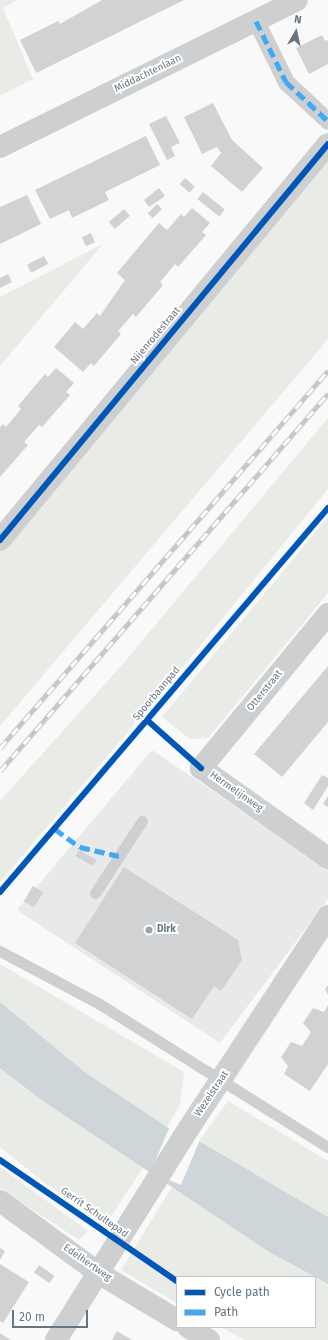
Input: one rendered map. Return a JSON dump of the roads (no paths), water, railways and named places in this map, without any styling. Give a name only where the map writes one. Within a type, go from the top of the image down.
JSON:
[{"type":"street","name":"Middachtenlaan","points":[[0,147],[297,0]]},
{"type":"street","points":[[256,21],[286,82],[328,121]]},
{"type":"street","name":"Nijenrodestraat","points":[[0,540],[328,144]]},
{"type":"street","name":"Otterstraat","points":[[201,768],[328,614]]},
{"type":"street","name":"Hermelijnweg","points":[[201,768],[328,858]]},
{"type":"street","name":"Wezelstraat","points":[[56,1340],[100,1274],[189,1128],[328,916]]},
{"type":"street","name":"Edelhertweg","points":[[0,1201],[100,1274],[176,1319]]},
{"type":"street","points":[[190,1328],[210,1340]]},
{"type":"lane","points":[[95,893],[142,821]]},
{"type":"lane","points":[[0,951],[98,1003],[328,1147]]},
{"type":"railway","points":[[0,748],[328,371]]},
{"type":"railway","points":[[0,771],[328,394]]},
{"type":"place","name":"Dirk","points":[[149,930]]}]
